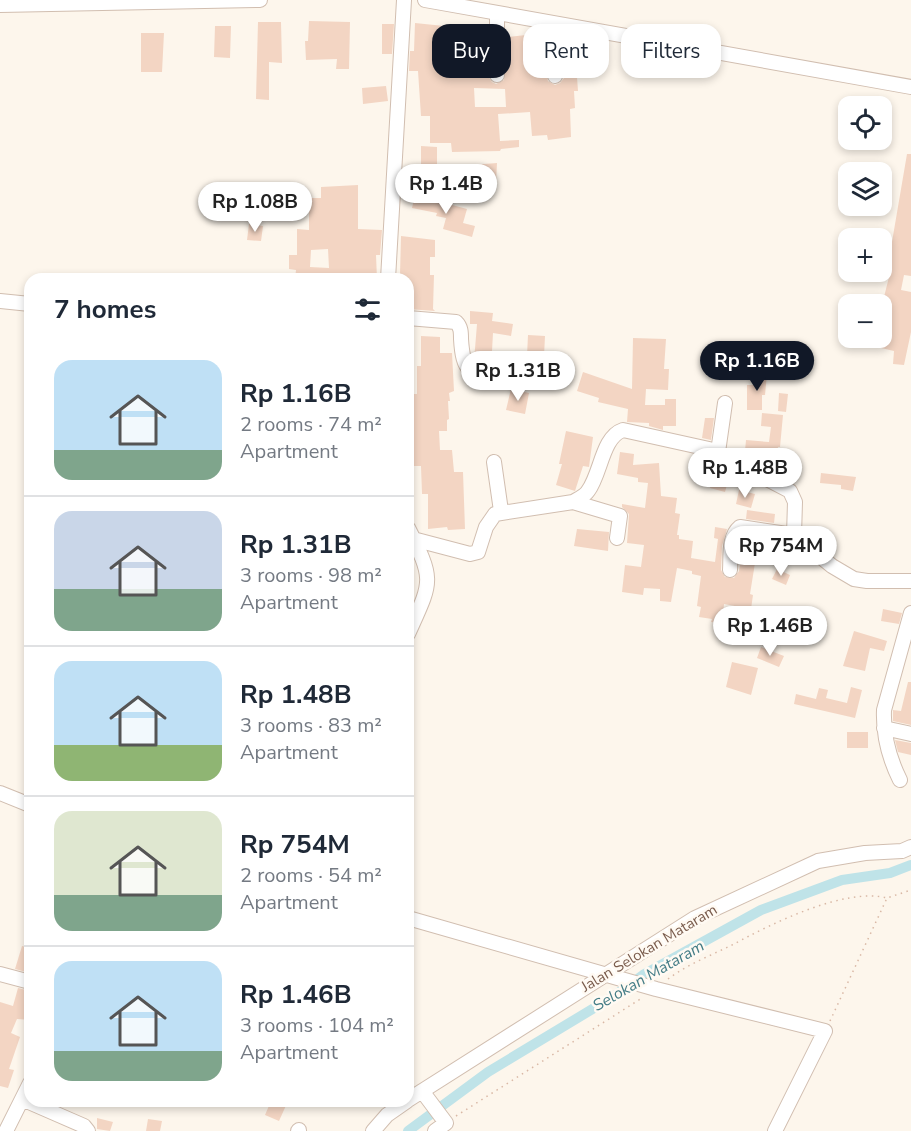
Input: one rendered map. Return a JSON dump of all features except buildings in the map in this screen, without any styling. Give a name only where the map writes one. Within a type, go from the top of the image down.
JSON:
[{"type":"street","points":[[0,5],[260,0]]},
{"type":"street","points":[[388,273],[404,0]]},
{"type":"street","points":[[425,0],[553,24]]},
{"type":"street","points":[[496,13],[496,24]]},
{"type":"street","points":[[609,34],[911,87]]},
{"type":"street","points":[[0,301],[24,303]]},
{"type":"street","points":[[414,318],[456,322],[460,329],[463,360],[468,370],[478,376],[500,381]]},
{"type":"street","points":[[718,452],[725,403]]},
{"type":"street","points":[[573,502],[588,492],[615,433],[623,430],[634,431],[718,452],[794,495],[794,535]]},
{"type":"street","points":[[494,462],[501,511]]},
{"type":"street","points":[[414,535],[474,554],[478,552],[491,518],[501,511],[573,502],[620,516],[617,538]]},
{"type":"street","points":[[730,570],[734,533],[740,527],[794,535],[832,566],[854,579],[911,581]]},
{"type":"street","points":[[414,540],[421,553],[429,583],[414,619]]},
{"type":"street","points":[[900,780],[893,766],[884,728],[884,710],[887,693],[906,650],[911,613]]},
{"type":"street","points":[[884,728],[911,734]]},
{"type":"street","points":[[0,793],[24,803]]},
{"type":"street","name":"Jalan Selokan Mataram","points":[[414,1099],[426,1096],[603,974],[695,918],[804,867],[836,857],[902,851],[911,847]]},
{"type":"street","points":[[414,920],[654,988],[825,1031],[777,1130]]},
{"type":"street","points":[[0,974],[24,980]]},
{"type":"street","points":[[6,1131],[24,1095]]},
{"type":"street","points":[[426,1096],[441,1124]]},
{"type":"street","points":[[40,1107],[84,1126],[88,1131]]},
{"type":"street","name":"Jalan Selokan Mataram","points":[[373,1131],[387,1115],[399,1107]]},
{"type":"path","points":[[441,1124],[696,962],[777,921],[861,897],[874,895],[887,898],[911,890]]},
{"type":"path","points":[[825,1031],[887,898]]},
{"type":"waterway","name":"Selokan Mataram","points":[[408,1131],[488,1072],[614,996],[643,975],[761,910],[842,880],[890,873],[911,865]]}]
